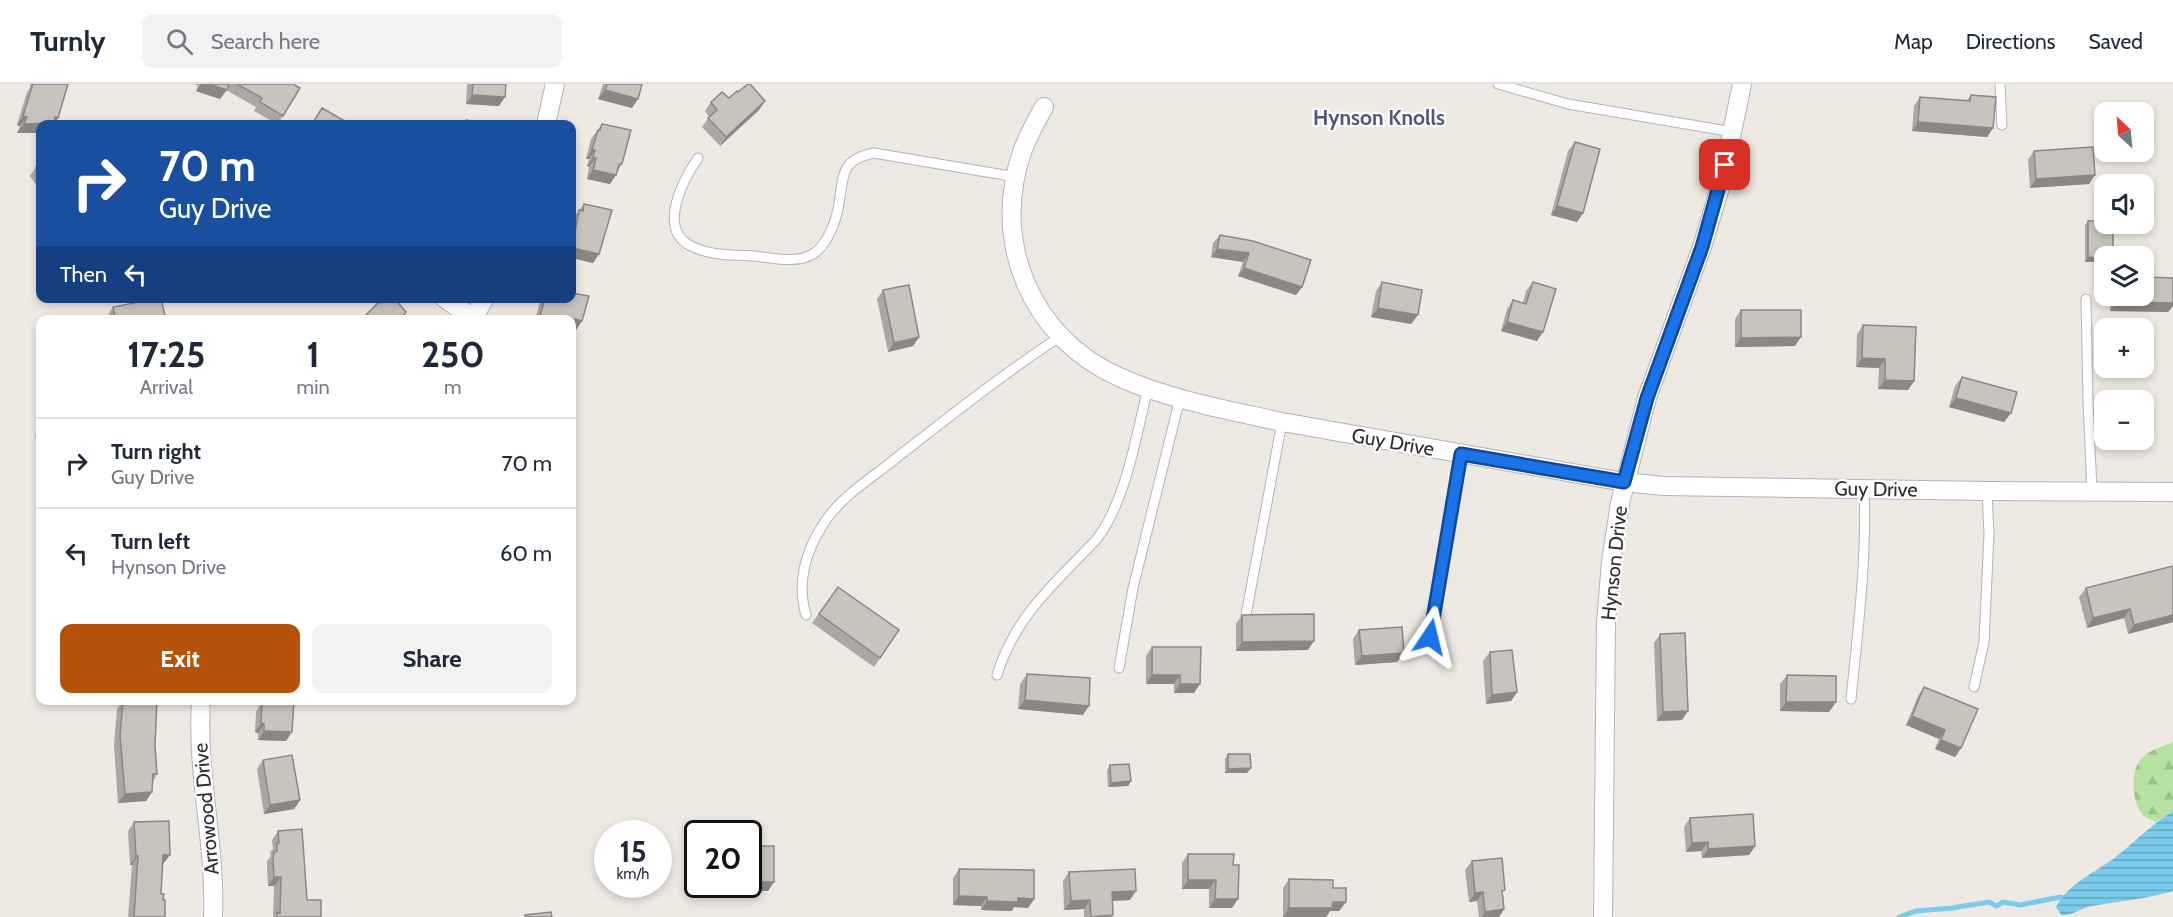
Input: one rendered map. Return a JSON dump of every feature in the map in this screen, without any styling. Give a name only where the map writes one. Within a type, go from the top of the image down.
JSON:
[{"type":"street","points":[[547,120],[555,84]]},
{"type":"street","name":"Hynson Drive","points":[[1603,917],[1606,622],[1611,562],[1624,482],[1647,398],[1702,247],[1722,181],[1742,84]]},
{"type":"street","name":"Guy Drive","points":[[1044,107],[1025,145],[1012,201],[1016,256],[1022,277],[1031,298],[1061,336],[1092,362],[1118,377],[1148,388],[1180,398],[1282,422],[1624,482],[1664,486],[2173,492]]},
{"type":"street","points":[[451,303],[467,315]]},
{"type":"street","name":"Arrowood Drive","points":[[201,705],[200,761],[212,850],[213,917]]},
{"type":"lane","points":[[1498,84],[1568,104],[1733,132]]},
{"type":"lane","points":[[2000,84],[2002,125]]},
{"type":"lane","points":[[698,158],[686,176],[678,195],[674,219],[681,239],[692,247],[721,254],[785,259],[810,256],[821,248],[837,212],[844,171],[862,155],[874,153],[1016,177]]},
{"type":"lane","points":[[2086,299],[2092,492]]},
{"type":"lane","points":[[806,615],[801,588],[804,568],[812,544],[827,518],[843,500],[1033,354],[1061,336]]},
{"type":"lane","points":[[997,675],[1014,632],[1031,608],[1096,540],[1115,509],[1133,451],[1148,388]]},
{"type":"lane","points":[[1119,669],[1133,588],[1180,398]]},
{"type":"lane","points":[[1246,615],[1282,422]]},
{"type":"lane","points":[[1430,637],[1461,454]]},
{"type":"lane","points":[[1851,699],[1866,529],[1864,489]]},
{"type":"lane","points":[[1974,687],[1984,642],[1989,534],[1987,491]]},
{"type":"green space","points":[[2173,742],[2173,811],[2156,822],[2143,815],[2137,805],[2134,775],[2143,757]]},
{"type":"water","points":[[2173,811],[2173,891],[2092,906],[2061,915],[2056,907],[2068,891],[2117,856]]},
{"type":"building","points":[[33,84],[68,84],[58,118],[36,120],[36,124],[24,124],[27,117],[23,116]]},
{"type":"building","points":[[209,84],[229,84],[227,90]]},
{"type":"building","points":[[237,84],[293,84],[300,88],[283,116],[260,102],[262,98]]},
{"type":"building","points":[[473,84],[506,84],[505,97],[472,95]]},
{"type":"building","points":[[607,84],[642,84],[638,99],[605,90]]},
{"type":"building","points":[[748,84],[765,101],[726,137],[708,118],[717,110],[711,102],[722,92],[729,98]]},
{"type":"building","points":[[1971,95],[1996,97],[1993,128],[1918,122],[1920,97],[1970,101]]},
{"type":"building","points":[[322,108],[343,120],[314,120]]},
{"type":"building","points":[[602,124],[631,130],[622,164],[619,164],[616,175],[593,170],[596,158],[593,157],[595,150],[592,150]]},
{"type":"building","points":[[1575,142],[1600,149],[1583,213],[1557,206]]},
{"type":"building","points":[[2093,147],[2095,174],[2036,179],[2034,151]]},
{"type":"building","points":[[584,204],[612,210],[599,254],[576,249],[579,210],[583,211]]},
{"type":"building","points":[[2088,221],[2094,221],[2094,234],[2113,234],[2113,246],[2094,246],[2094,257],[2088,257]]},
{"type":"building","points":[[1220,235],[1253,241],[1311,260],[1302,287],[1244,268],[1249,253],[1217,249]]},
{"type":"building","points":[[2154,277],[2173,278],[2173,303],[2154,303]]},
{"type":"building","points":[[1382,282],[1422,290],[1418,315],[1378,308]]},
{"type":"building","points":[[1533,282],[1556,289],[1543,332],[1507,322],[1513,300],[1526,304]]},
{"type":"building","points":[[909,285],[919,337],[894,343],[883,290]]},
{"type":"building","points":[[576,294],[589,296],[582,321],[576,319],[576,315],[540,315],[544,303],[576,303]]},
{"type":"building","points":[[134,303],[162,303],[165,315],[115,315],[113,307]]},
{"type":"building","points":[[378,303],[398,303],[406,312],[403,315],[366,315]]},
{"type":"building","points":[[1741,310],[1801,310],[1801,337],[1741,338]]},
{"type":"building","points":[[1863,325],[1916,327],[1914,381],[1885,380],[1885,359],[1862,358]]},
{"type":"building","points":[[1962,377],[2017,392],[2011,413],[1956,398]]},
{"type":"building","points":[[2173,566],[2173,615],[2134,625],[2130,609],[2093,618],[2086,588]]},
{"type":"building","points":[[838,587],[899,630],[880,658],[819,614]]},
{"type":"building","points":[[1314,614],[1314,641],[1242,642],[1242,615]]},
{"type":"building","points":[[1402,627],[1404,653],[1362,656],[1359,630]]},
{"type":"building","points":[[1685,633],[1688,711],[1663,712],[1660,634]]},
{"type":"building","points":[[1152,647],[1201,647],[1200,684],[1180,684],[1180,675],[1152,675]]},
{"type":"building","points":[[1512,650],[1517,692],[1492,695],[1490,652]]},
{"type":"building","points":[[1027,674],[1090,678],[1089,706],[1025,700]]},
{"type":"building","points":[[1787,675],[1836,676],[1836,702],[1786,702]]},
{"type":"building","points":[[1924,687],[1978,709],[1961,748],[1941,740],[1945,730],[1912,716]]},
{"type":"building","points":[[123,705],[157,705],[155,745],[157,774],[153,774],[152,792],[125,794],[120,736]]},
{"type":"building","points":[[262,705],[294,705],[292,732],[264,731],[264,724],[261,723]]},
{"type":"building","points":[[1228,754],[1250,754],[1251,768],[1228,769]]},
{"type":"building","points":[[292,755],[300,800],[270,805],[263,760]]},
{"type":"building","points":[[1129,764],[1131,781],[1111,783],[1110,765]]},
{"type":"building","points":[[1753,814],[1755,846],[1708,849],[1708,842],[1692,843],[1690,818]]},
{"type":"building","points":[[169,821],[170,855],[163,855],[161,894],[164,894],[165,917],[134,917],[138,856],[136,856],[134,822]]},
{"type":"building","points":[[302,829],[307,900],[321,900],[321,917],[277,917],[277,912],[280,913],[281,877],[274,877],[273,860],[274,852],[277,851],[277,843],[279,843],[278,831]]},
{"type":"building","points":[[762,846],[774,846],[774,882],[762,882]]},
{"type":"building","points":[[1188,854],[1234,854],[1233,865],[1239,865],[1238,899],[1215,899],[1216,880],[1188,880]]},
{"type":"building","points":[[1502,858],[1504,909],[1485,912],[1483,892],[1475,893],[1472,861]]},
{"type":"building","points":[[959,869],[1034,870],[1034,899],[1018,898],[1018,902],[987,901],[987,897],[959,896]]},
{"type":"building","points":[[1135,869],[1136,891],[1112,892],[1113,915],[1091,917],[1090,900],[1071,901],[1069,872]]},
{"type":"building","points":[[1289,879],[1333,880],[1333,888],[1346,888],[1346,902],[1333,902],[1332,908],[1289,908]]},
{"type":"building","points":[[551,912],[552,917],[525,917],[525,915]]},
{"type":"waterway","points":[[1899,917],[1916,911],[1989,902],[1997,906],[2003,902],[2020,905],[2061,897]]},
{"type":"district","name":"Hynson Knolls","points":[[1379,118]]},
{"type":"route","points":[[1430,637],[1461,454],[1624,482],[1647,398],[1702,247],[1725,165]]}]
